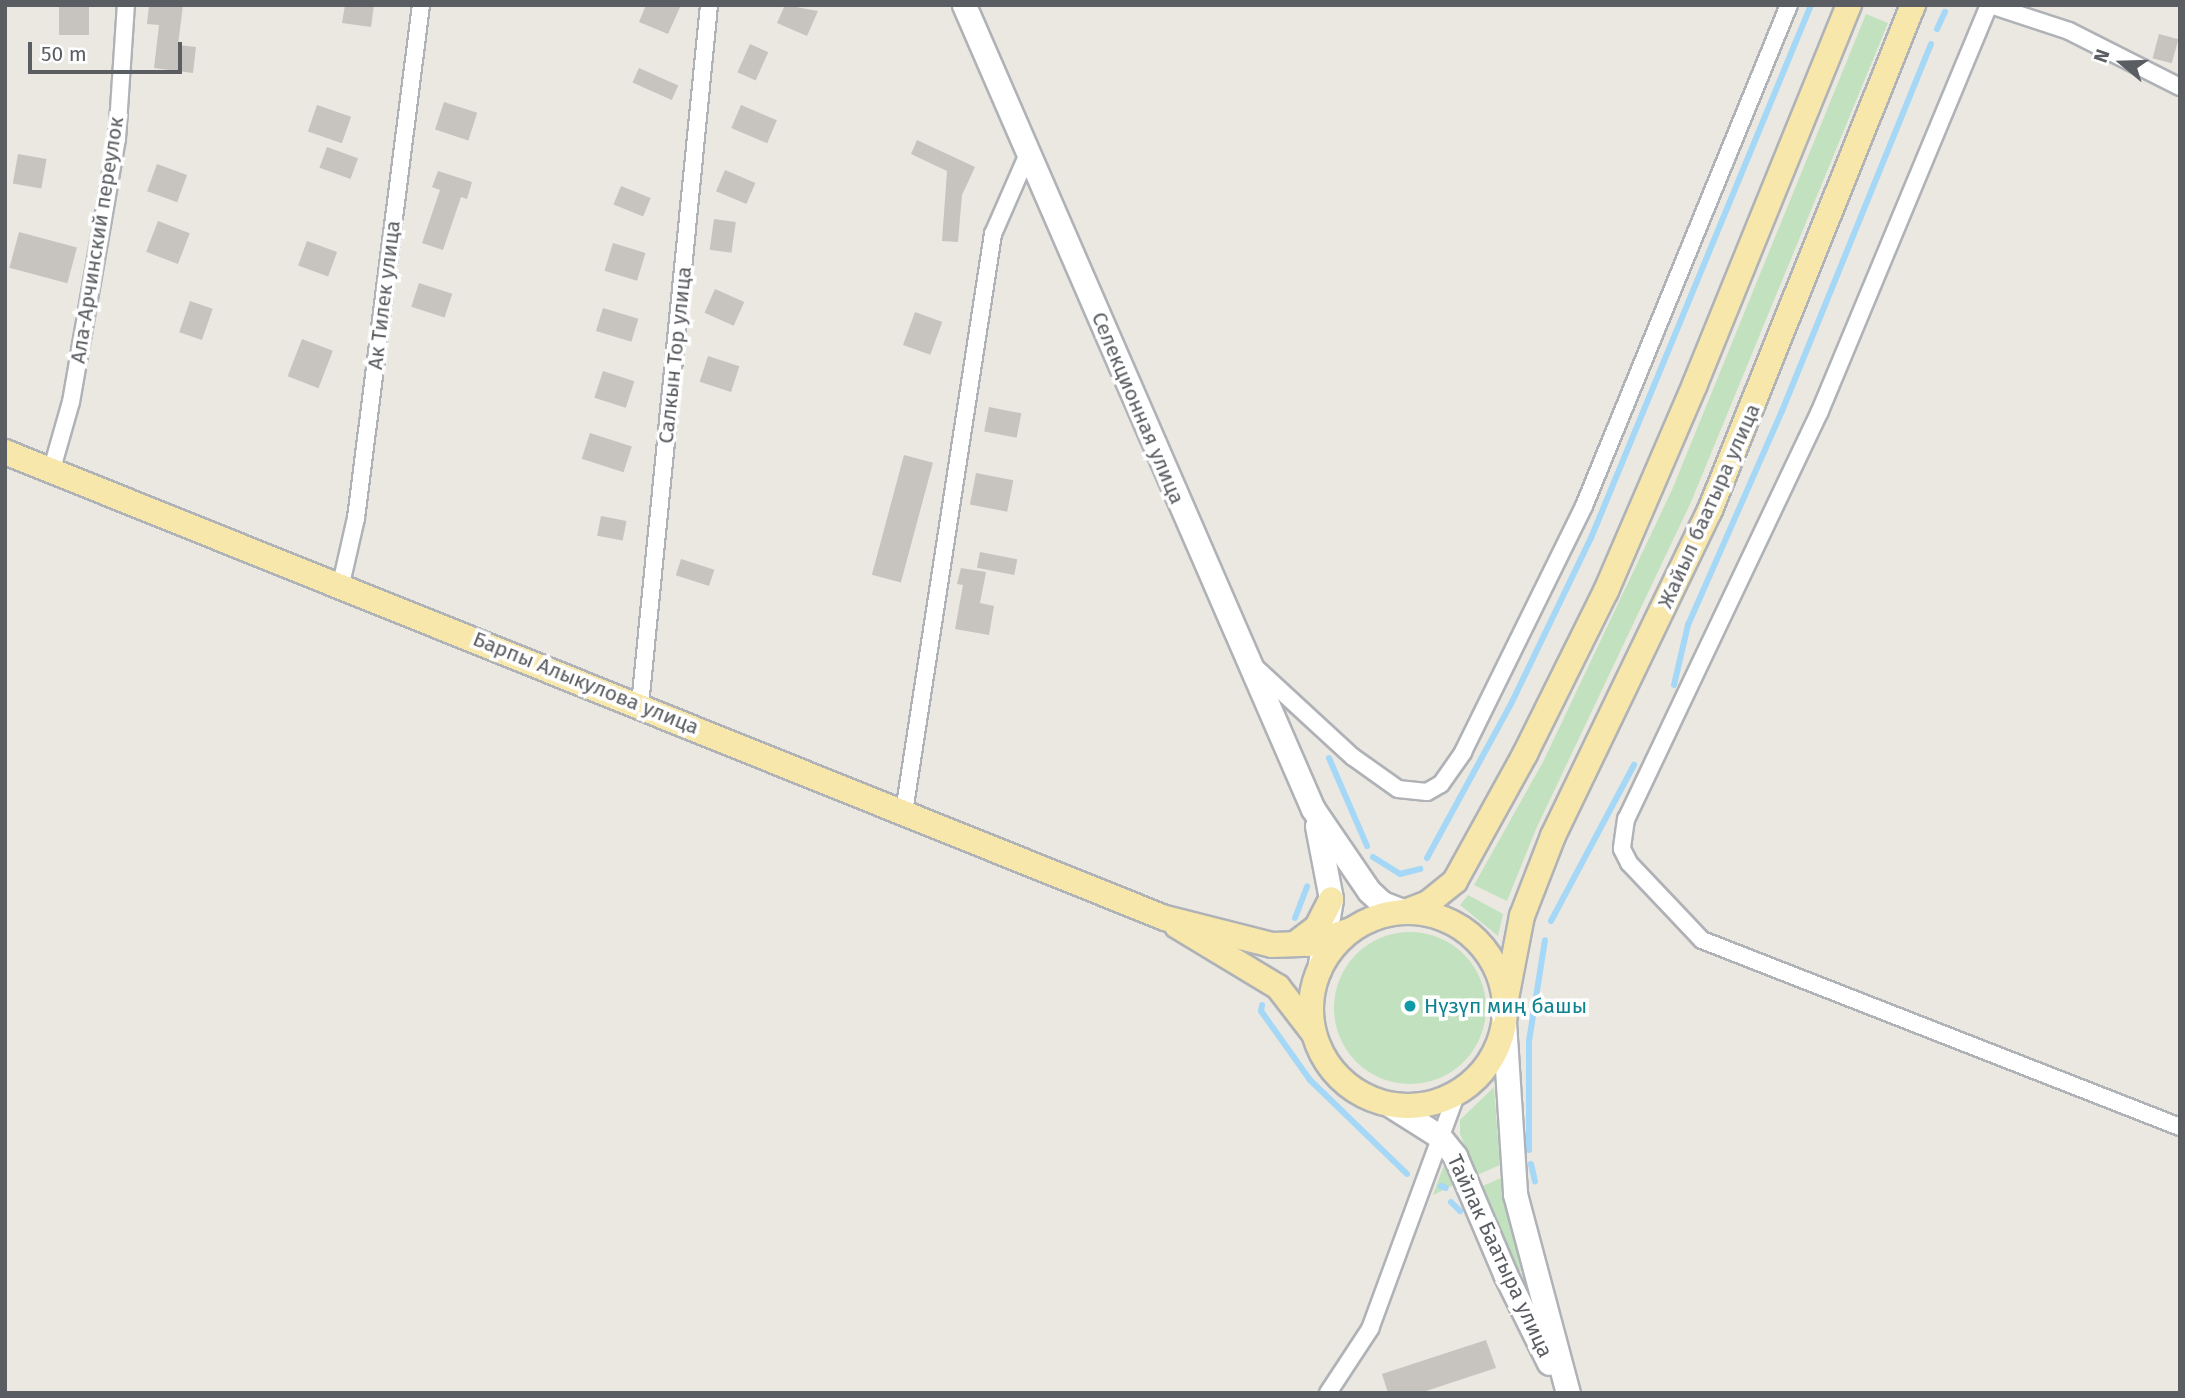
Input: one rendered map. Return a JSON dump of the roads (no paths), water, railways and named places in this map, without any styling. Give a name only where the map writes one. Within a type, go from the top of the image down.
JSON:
[{"type":"main road","points":[[1405,912],[1450,921],[1478,941],[1497,970],[1504,1013],[1484,1070],[1458,1093],[1425,1105],[1390,1105],[1343,1082],[1315,1038],[1311,1003],[1319,970],[1350,930],[1378,916],[1405,912],[1443,894],[1455,881],[1525,754],[1600,602],[1695,384],[1849,5]]},
{"type":"main road","name":"Жайыл баатыра улица","points":[[1504,1013],[1522,916],[1553,836],[1710,510],[1913,5]]},
{"type":"main road","name":"Барпы Алыкулова улица","points":[[5,452],[341,584],[1165,918],[1278,987],[1303,1015],[1315,1038]]},
{"type":"main road","points":[[1291,946],[1317,928],[1331,899]]},
{"type":"main road","name":"Барпы Алыкулова улица","points":[[1165,918],[1291,946],[1326,940],[1350,930]]},
{"type":"street","name":"Ала-Арчинский переулок","points":[[51,472],[71,402],[117,139],[127,5]]},
{"type":"street","name":"Ак Тилек улица","points":[[341,584],[356,518],[421,5]]},
{"type":"street","name":"Салкын Тор улица","points":[[640,705],[709,5]]},
{"type":"street","name":"Селекционная улица","points":[[964,5],[1313,809],[1369,891],[1381,903],[1405,912]]},
{"type":"street","points":[[1248,661],[1353,757],[1398,789],[1427,792],[1441,783],[1463,752],[1584,506],[1788,5]]},
{"type":"street","points":[[2180,87],[2069,31],[1989,5],[1820,411],[1626,819],[1622,849],[1629,863],[1702,940],[2180,1127]]},
{"type":"street","points":[[904,811],[993,234],[1028,153]]},
{"type":"street","name":"Селекционная улица","points":[[1313,809],[1331,899],[1319,970]]},
{"type":"street","name":"Тайлак Баатыра улица","points":[[1504,1013],[1516,1194],[1566,1393]]},
{"type":"street","points":[[1328,1393],[1370,1329],[1421,1197],[1439,1136],[1458,1093]]},
{"type":"street","name":"Тайлак Баатыра улица","points":[[1390,1105],[1439,1136],[1455,1156],[1505,1274],[1566,1393]]},
{"type":"waterway","points":[[1427,858],[1511,704],[1591,538],[1811,5]]},
{"type":"waterway","points":[[1937,29],[1945,12]]},
{"type":"waterway","points":[[1674,685],[1688,625],[1782,411],[1931,44]]},
{"type":"waterway","points":[[1329,758],[1367,846]]},
{"type":"waterway","points":[[1551,921],[1634,765]]},
{"type":"waterway","points":[[1373,857],[1400,874],[1420,869]]},
{"type":"waterway","points":[[1295,918],[1307,886]]},
{"type":"waterway","points":[[1529,1150],[1529,1041],[1545,940]]},
{"type":"waterway","points":[[1262,1005],[1261,1011],[1310,1080],[1407,1174]]},
{"type":"waterway","points":[[1531,1164],[1535,1182]]},
{"type":"waterway","points":[[1441,1186],[1446,1188]]},
{"type":"waterway","points":[[1451,1202],[1460,1211]]},
{"type":"place","name":"Нүзүп миң башы","points":[[1410,1006]]}]
